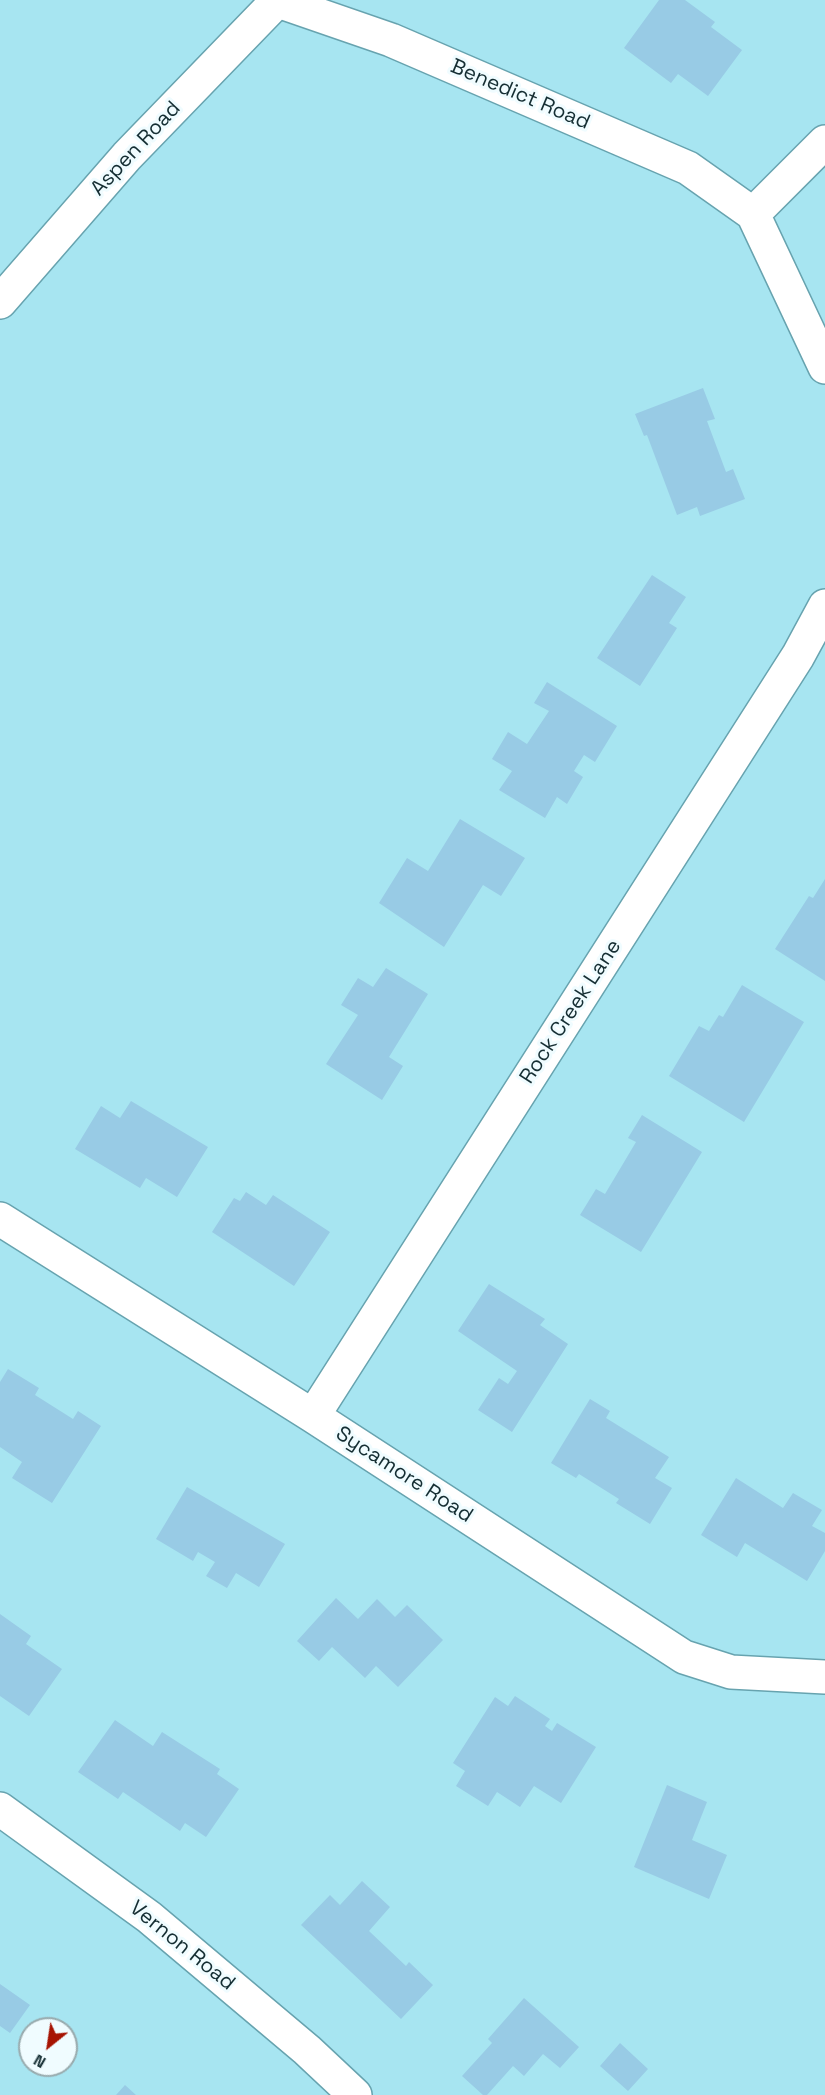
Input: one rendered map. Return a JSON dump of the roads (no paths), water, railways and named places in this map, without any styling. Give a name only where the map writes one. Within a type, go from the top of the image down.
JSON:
[{"type":"street","name":"Benedict Road","points":[[276,0],[391,40],[688,168],[753,214]]},
{"type":"street","name":"Aspen Road","points":[[0,302],[127,156],[276,0]]},
{"type":"street","points":[[825,142],[753,214],[825,367]]},
{"type":"street","name":"Rock Creek Lane","points":[[313,1416],[792,666],[825,606]]},
{"type":"street","name":"Sycamore Road","points":[[0,1219],[313,1416],[684,1657],[731,1672],[825,1677]]},
{"type":"street","name":"Vernon Road","points":[[0,1809],[149,1917],[307,2050],[355,2095]]}]
